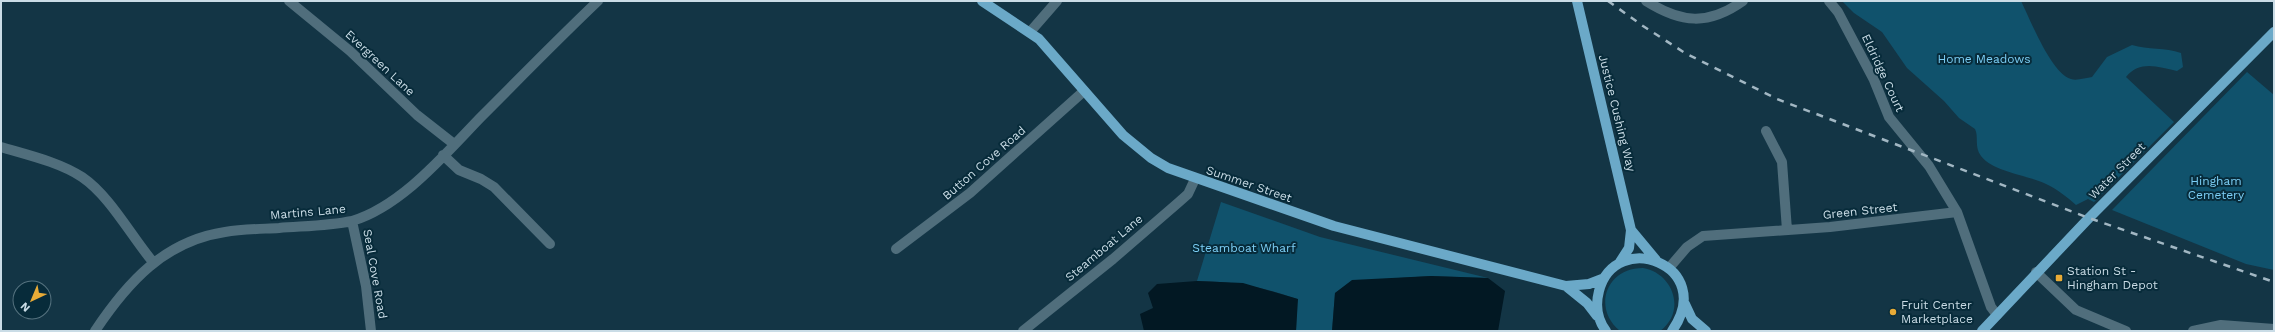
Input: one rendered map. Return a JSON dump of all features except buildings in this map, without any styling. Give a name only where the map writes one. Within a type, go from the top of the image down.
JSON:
[{"type":"main road","name":"Summer Street","points":[[982,1],[1030,32],[1050,50],[1115,128],[1141,151],[1164,166],[1194,179],[1341,228],[1566,286],[1588,284],[1602,279]]},
{"type":"main road","name":"Justice Cushing Way","points":[[1578,2],[1632,230],[1656,260]]},
{"type":"main road","name":"Water Street","points":[[1986,330],[1997,315],[2036,272],[2274,32]]},
{"type":"main road","name":"Justice Cushing Way","points":[[1620,262],[1628,248],[1632,230]]},
{"type":"main road","points":[[1598,317],[1597,303],[1602,279],[1610,270],[1620,262],[1637,259],[1656,260],[1669,268],[1683,290],[1685,304],[1692,319],[1706,331]]},
{"type":"main road","name":"Summer Street","points":[[1566,286],[1587,303],[1598,317],[1606,331]]},
{"type":"main road","points":[[1672,331],[1685,304]]},
{"type":"street","name":"Evergreen Lane","points":[[289,1],[350,51],[417,115],[454,144]]},
{"type":"street","name":"Martins Lane","points":[[95,331],[125,290],[153,262],[182,244],[217,233],[352,222],[369,215],[388,204],[443,155],[598,1]]},
{"type":"street","points":[[1030,32],[1057,1]]},
{"type":"street","points":[[1646,1],[1672,16],[1691,20],[1721,13],[1743,1]]},
{"type":"street","name":"Eldridge Court","points":[[1830,1],[1838,12],[1874,80],[1889,117],[1929,166],[1957,212]]},
{"type":"street","name":"Button Cove Road","points":[[896,249],[970,193],[1084,91]]},
{"type":"street","points":[[1766,131],[1782,162],[1787,230]]},
{"type":"street","points":[[1,147],[46,161],[82,178],[101,195],[153,262]]},
{"type":"street","points":[[443,155],[459,170],[481,179],[494,187],[550,244]]},
{"type":"street","name":"Steamboat Lane","points":[[1023,331],[1113,259],[1179,202],[1190,191],[1194,179]]},
{"type":"street","points":[[1957,212],[1991,307],[1997,315]]},
{"type":"street","name":"Green Street","points":[[1669,268],[1687,247],[1703,236],[1787,230],[1945,215],[1957,212]]},
{"type":"street","name":"Seal Cove Road","points":[[352,222],[366,286],[371,331]]},
{"type":"street","points":[[2036,272],[2076,310],[2126,331]]},
{"type":"street","points":[[2193,331],[2221,324],[2274,329]]},
{"type":"green space","name":"Home Meadows","points":[[1842,1],[2021,1],[2042,44],[2056,67],[2063,75],[2073,80],[2092,77],[2107,57],[2132,45],[2181,53],[2183,67],[2177,71],[2150,66],[2137,68],[2126,77],[2174,122],[2094,202],[2088,199],[2076,205],[2062,193],[2046,184],[2002,170],[1986,161],[1979,153],[1975,129],[1959,118],[1944,101],[1907,68],[1882,32],[1854,13]]},
{"type":"green space","name":"Hingham Cemetery","points":[[2247,72],[2274,95],[2274,270],[2246,264],[2112,210]]},
{"type":"green space","name":"Steamboat Wharf","points":[[1221,202],[1320,237],[1488,278],[1431,276],[1352,281],[1335,293],[1332,331],[1296,331],[1297,299],[1272,291],[1248,286],[1223,282],[1197,281]]},
{"type":"green space","points":[[1643,268],[1653,271],[1662,277],[1669,285],[1673,294],[1673,313],[1668,323],[1660,331],[1620,331],[1611,322],[1607,311],[1605,301],[1607,291],[1612,282],[1620,275],[1630,270]]},
{"type":"shaded area","points":[[1431,276],[1488,278],[1505,291],[1498,331],[1332,331],[1335,293],[1352,280]]},
{"type":"shaded area","points":[[1197,281],[1243,283],[1298,299],[1296,331],[1144,331],[1140,314],[1153,308],[1148,293],[1157,284]]},
{"type":"railway","points":[[1608,1],[1685,53],[1777,99],[2089,218],[2274,282]]},
{"type":"place","name":"Station St - Hingham Depot","points":[[2059,278]]},
{"type":"place","name":"Fruit Center Marketplace","points":[[1893,312]]}]
